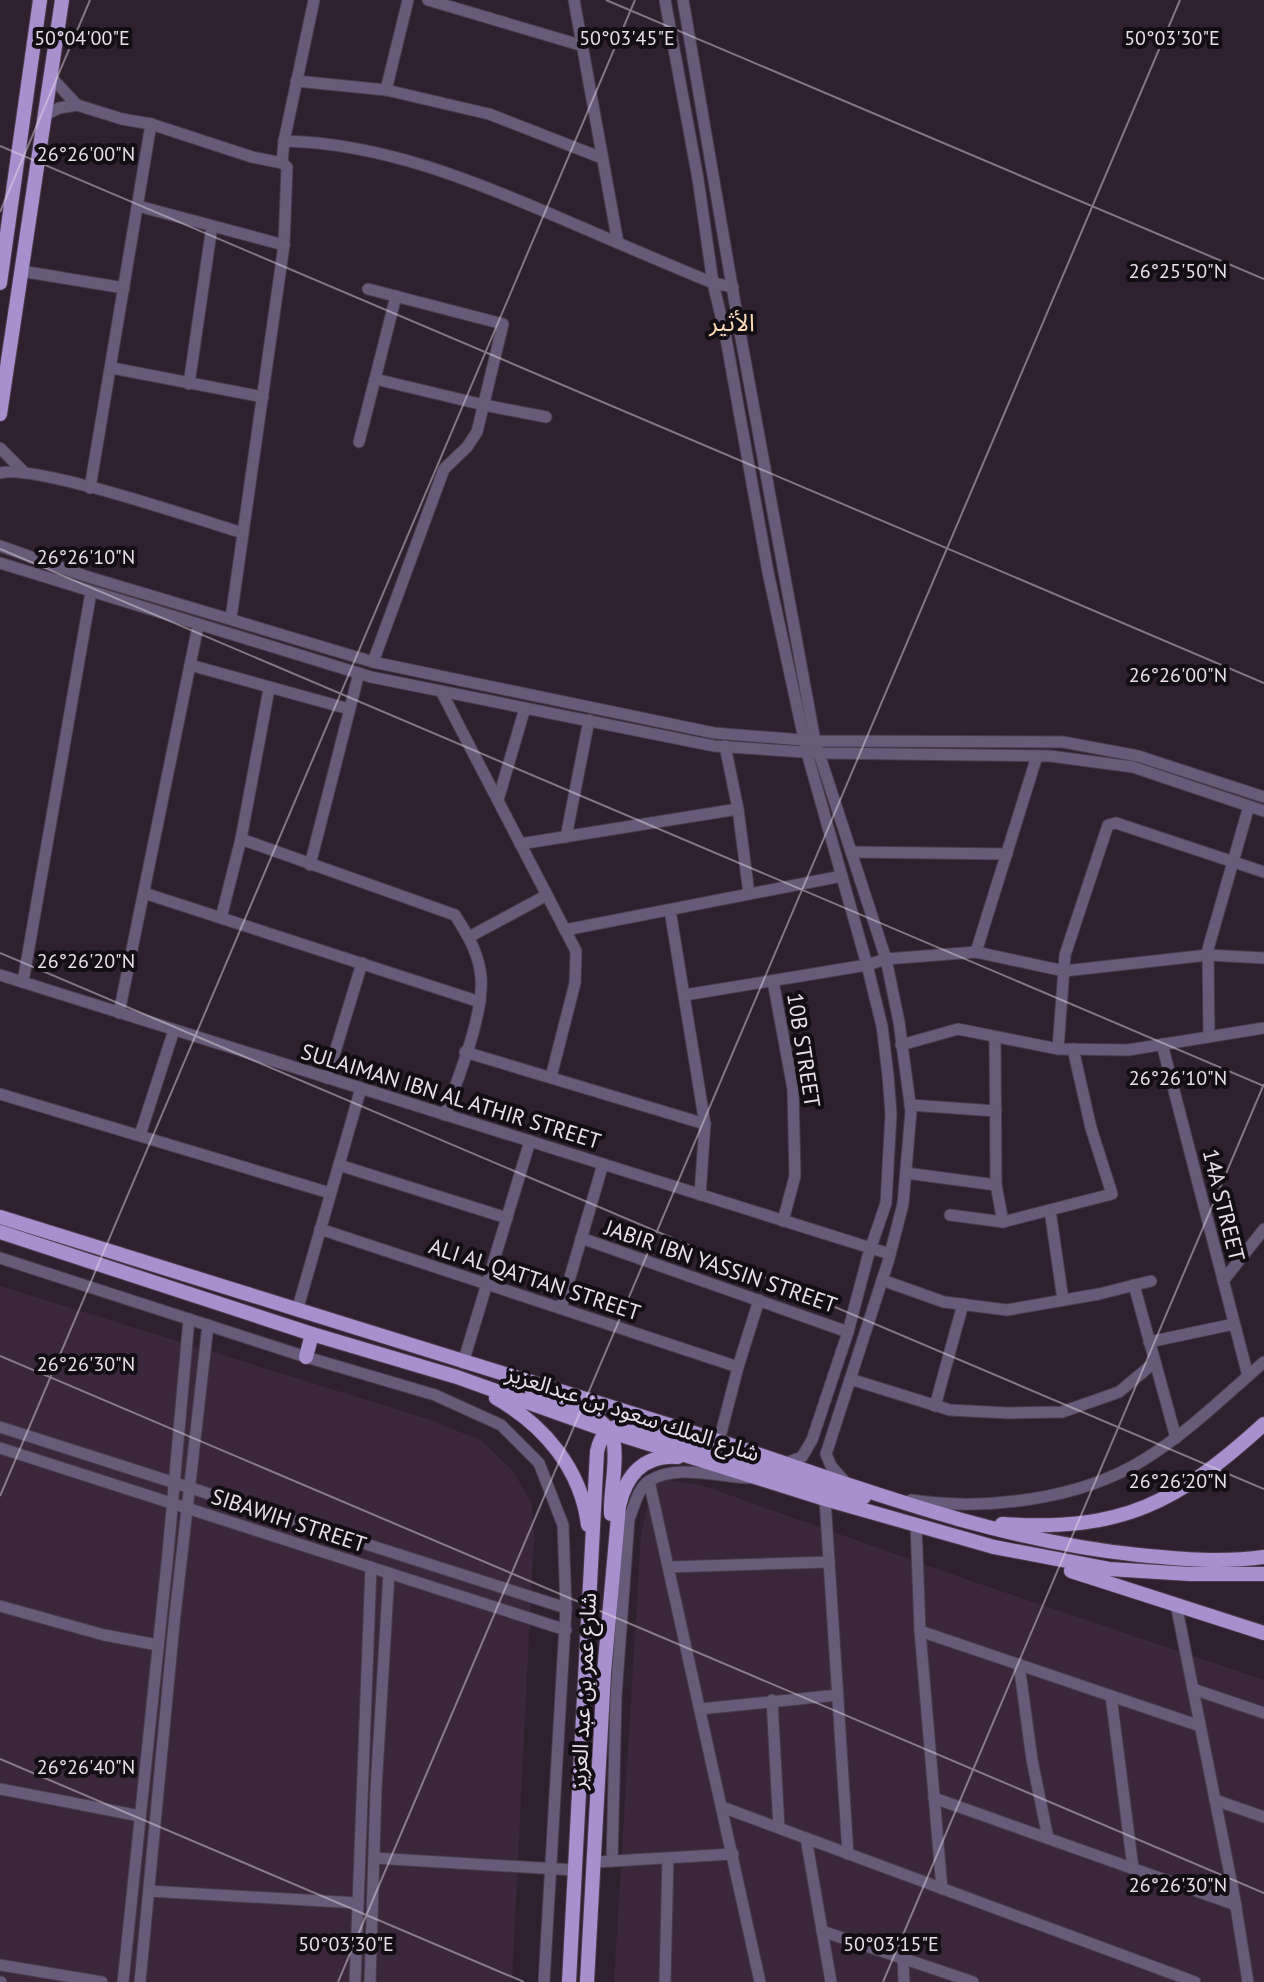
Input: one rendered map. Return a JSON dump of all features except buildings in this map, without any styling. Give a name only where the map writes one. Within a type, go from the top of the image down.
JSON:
[{"type":"main road","points":[[0,283],[40,0]]},
{"type":"main road","points":[[0,414],[62,0]]},
{"type":"main road","name":"شارع الملك سعود بن عبدالعزيز","points":[[0,1217],[297,1311],[460,1370],[608,1431],[916,1525],[994,1547],[1109,1569],[1176,1574],[1264,1574]]},
{"type":"main road","name":"شارع الملك سعود بن عبدالعزيز","points":[[0,1232],[312,1334],[460,1370],[719,1441],[894,1502],[987,1529],[1111,1552],[1183,1560],[1264,1557]]},
{"type":"main road","points":[[306,1357],[312,1334]]},
{"type":"main road","points":[[460,1370],[534,1423],[556,1447],[582,1499],[591,1557]]},
{"type":"main road","points":[[929,1511],[994,1524],[1027,1526],[1088,1524],[1123,1516],[1155,1503],[1192,1482],[1221,1462],[1264,1424]]},
{"type":"main road","points":[[569,1982],[597,1452],[601,1438],[608,1431],[628,1427],[841,1493],[894,1502]]},
{"type":"main road","points":[[608,1431],[614,1447],[612,1559]]},
{"type":"main road","name":"شارع عمر بن عبد العزيز","points":[[586,1982],[596,1862],[612,1559],[619,1506],[632,1474],[655,1458],[695,1459]]},
{"type":"main road","points":[[994,1547],[1264,1633]]},
{"type":"street","points":[[282,163],[314,0]]},
{"type":"street","points":[[386,90],[408,0]]},
{"type":"street","points":[[428,0],[580,45]]},
{"type":"street","points":[[574,0],[618,243]]},
{"type":"street","points":[[665,0],[698,179],[713,283],[725,333],[768,572],[882,1026],[891,1114],[886,1203],[848,1332],[812,1440],[802,1457],[786,1463]]},
{"type":"street","points":[[683,0],[809,740]]},
{"type":"street","points":[[50,76],[77,105]]},
{"type":"street","points":[[296,81],[386,90],[489,114],[602,158]]},
{"type":"street","points":[[45,115],[59,108],[77,105],[151,124],[287,167],[284,245],[231,618]]},
{"type":"street","points":[[90,488],[151,124]]},
{"type":"street","points":[[284,141],[324,143],[472,180],[713,283],[733,287]]},
{"type":"street","points":[[138,206],[284,245]]},
{"type":"street","points":[[189,384],[212,226]]},
{"type":"street","points":[[21,271],[124,288]]},
{"type":"street","points":[[368,289],[503,324],[477,432],[467,447],[444,469],[373,662]]},
{"type":"street","points":[[359,442],[396,296]]},
{"type":"street","points":[[112,368],[263,397]]},
{"type":"street","points":[[375,379],[546,417]]},
{"type":"street","points":[[0,448],[25,473]]},
{"type":"street","points":[[0,473],[10,470],[90,488],[243,533]]},
{"type":"street","points":[[0,546],[85,576],[373,662],[714,733],[809,740],[1063,742],[1138,756],[1264,797]]},
{"type":"street","points":[[0,563],[359,673],[525,708],[725,746],[813,753],[1037,756],[1133,767],[1264,811]]},
{"type":"street","points":[[65,583],[85,576]]},
{"type":"street","points":[[23,982],[91,592]]},
{"type":"street","points":[[119,1013],[198,626]]},
{"type":"street","points":[[190,665],[349,709]]},
{"type":"street","points":[[310,865],[359,673]]},
{"type":"street","points":[[221,918],[241,839],[269,689]]},
{"type":"street","points":[[441,691],[576,951],[575,983],[551,1077]]},
{"type":"street","points":[[498,800],[525,708]]},
{"type":"street","points":[[566,837],[589,720]]},
{"type":"street","points":[[725,746],[738,809],[749,894]]},
{"type":"street","points":[[813,753],[851,852],[886,959],[910,1105],[903,1204],[882,1280],[828,1446],[827,1460],[848,1484]]},
{"type":"street","points":[[976,952],[1037,756]]},
{"type":"street","points":[[1209,1037],[1208,955],[1249,806]]},
{"type":"street","points":[[520,844],[738,809]]},
{"type":"street","points":[[1058,1049],[1065,955],[1108,825],[1116,823],[1264,872]]},
{"type":"street","points":[[241,839],[455,915],[477,956],[481,977],[480,1002],[445,1115]]},
{"type":"street","points":[[851,852],[1007,854]]},
{"type":"street","points":[[565,930],[842,876]]},
{"type":"street","points":[[144,893],[480,1002]]},
{"type":"street","points":[[469,937],[547,895]]},
{"type":"street","points":[[670,910],[705,1124],[700,1195]]},
{"type":"street","points":[[685,995],[867,965],[886,959],[976,952],[1064,971],[1208,955],[1264,958]]},
{"type":"street","points":[[327,1078],[362,963]]},
{"type":"street","name":"SULAIMAN IBN AL ATHIR STREET","points":[[0,975],[890,1254]]},
{"type":"street","name":"10B STREET","points":[[773,981],[794,1102],[795,1176],[783,1221]]},
{"type":"street","points":[[901,1045],[958,1029],[1058,1049],[1128,1050],[1264,1028]]},
{"type":"street","points":[[140,1135],[174,1030]]},
{"type":"street","points":[[995,1037],[996,1185],[1003,1222]]},
{"type":"street","name":"14A STREET","points":[[1162,1044],[1248,1376]]},
{"type":"street","points":[[950,1215],[1003,1222],[1112,1194],[1091,1128],[1073,1049]]},
{"type":"street","points":[[465,1052],[705,1124]]},
{"type":"street","points":[[297,1311],[361,1088]]},
{"type":"street","points":[[0,1094],[330,1193]]},
{"type":"street","points":[[910,1105],[996,1111]]},
{"type":"street","points":[[460,1370],[530,1141]]},
{"type":"street","points":[[561,1308],[603,1164]]},
{"type":"street","points":[[339,1165],[507,1218]]},
{"type":"street","points":[[906,1173],[996,1185]]},
{"type":"street","points":[[1050,1210],[1063,1300]]},
{"type":"street","name":"ALI AL QATTAN STREET","points":[[320,1229],[738,1367]]},
{"type":"street","points":[[1223,1281],[1264,1229]]},
{"type":"street","name":"JABIR IBN YASSIN STREET","points":[[581,1238],[848,1332]]},
{"type":"street","points":[[0,1258],[306,1357],[435,1395],[501,1425],[539,1463],[563,1525],[566,1608],[544,1982]]},
{"type":"street","points":[[882,1280],[944,1302],[1007,1310],[1151,1281]]},
{"type":"street","points":[[1134,1285],[1176,1438]]},
{"type":"street","points":[[719,1441],[759,1300]]},
{"type":"street","points":[[935,1406],[963,1304]]},
{"type":"street","points":[[123,1982],[189,1319]]},
{"type":"street","points":[[1149,1342],[1234,1324]]},
{"type":"street","points":[[140,1982],[208,1325]]},
{"type":"street","points":[[850,1379],[950,1410],[1062,1412],[1119,1392],[1155,1362]]},
{"type":"street","points":[[864,1490],[923,1501],[967,1504],[1038,1498],[1108,1477],[1141,1462],[1176,1438],[1264,1362]]},
{"type":"street","name":"SIBAWIH STREET","points":[[0,1427],[566,1608]]},
{"type":"street","points":[[812,1440],[818,1449],[828,1446]]},
{"type":"street","name":"SIBAWIH STREET","points":[[0,1448],[566,1630]]},
{"type":"street","points":[[94,1478],[100,1460]]},
{"type":"street","points":[[612,1861],[616,1696],[629,1519],[639,1494],[649,1481],[683,1470],[722,1477],[761,1479]]},
{"type":"street","points":[[649,1481],[760,1982]]},
{"type":"street","points":[[825,1499],[848,1854]]},
{"type":"street","points":[[916,1525],[920,1631],[942,1889]]},
{"type":"street","points":[[669,1567],[829,1562]]},
{"type":"street","points":[[355,1982],[371,1567]]},
{"type":"street","points":[[370,1589],[389,1573]]},
{"type":"street","points":[[370,1982],[389,1573]]},
{"type":"street","points":[[1176,1604],[1236,1905],[1248,1982]]},
{"type":"street","points":[[0,1606],[104,1635],[158,1645]]},
{"type":"street","points":[[920,1631],[1200,1726]]},
{"type":"street","points":[[1019,1664],[1032,1760],[1048,1838]]},
{"type":"street","points":[[1193,1689],[1264,1713]]},
{"type":"street","points":[[700,1709],[838,1695]]},
{"type":"street","points":[[1111,1696],[1133,1868]]},
{"type":"street","points":[[772,1700],[779,1828]]},
{"type":"street","points":[[601,1743],[614,1759]]},
{"type":"street","points":[[0,1789],[140,1816]]},
{"type":"street","points":[[934,1798],[1236,1905]]},
{"type":"street","points":[[1215,1800],[1264,1817]]},
{"type":"street","points":[[722,1807],[1195,1982]]},
{"type":"street","points":[[806,1838],[831,1982]]},
{"type":"street","points":[[596,1862],[733,1854]]},
{"type":"street","points":[[374,1858],[574,1870]]},
{"type":"street","points":[[665,1982],[668,1858]]},
{"type":"street","points":[[149,1891],[358,1903]]},
{"type":"street","points":[[572,1918],[583,1926],[582,1955],[586,1982]]},
{"type":"street","points":[[822,1931],[903,1958],[943,1977],[973,1982]]},
{"type":"street","points":[[903,1958],[904,1982]]},
{"type":"street","points":[[0,1965],[102,1982]]},
{"type":"shaded area","points":[[0,1286],[431,1420],[482,1441],[512,1470],[531,1501],[534,1531],[512,1982],[0,1982]]},
{"type":"shaded area","points":[[667,1480],[701,1485],[1264,1680],[1264,1982],[614,1982],[641,1535],[650,1493],[656,1484]]},
{"type":"district","name":"الأثير","points":[[732,322]]}]
